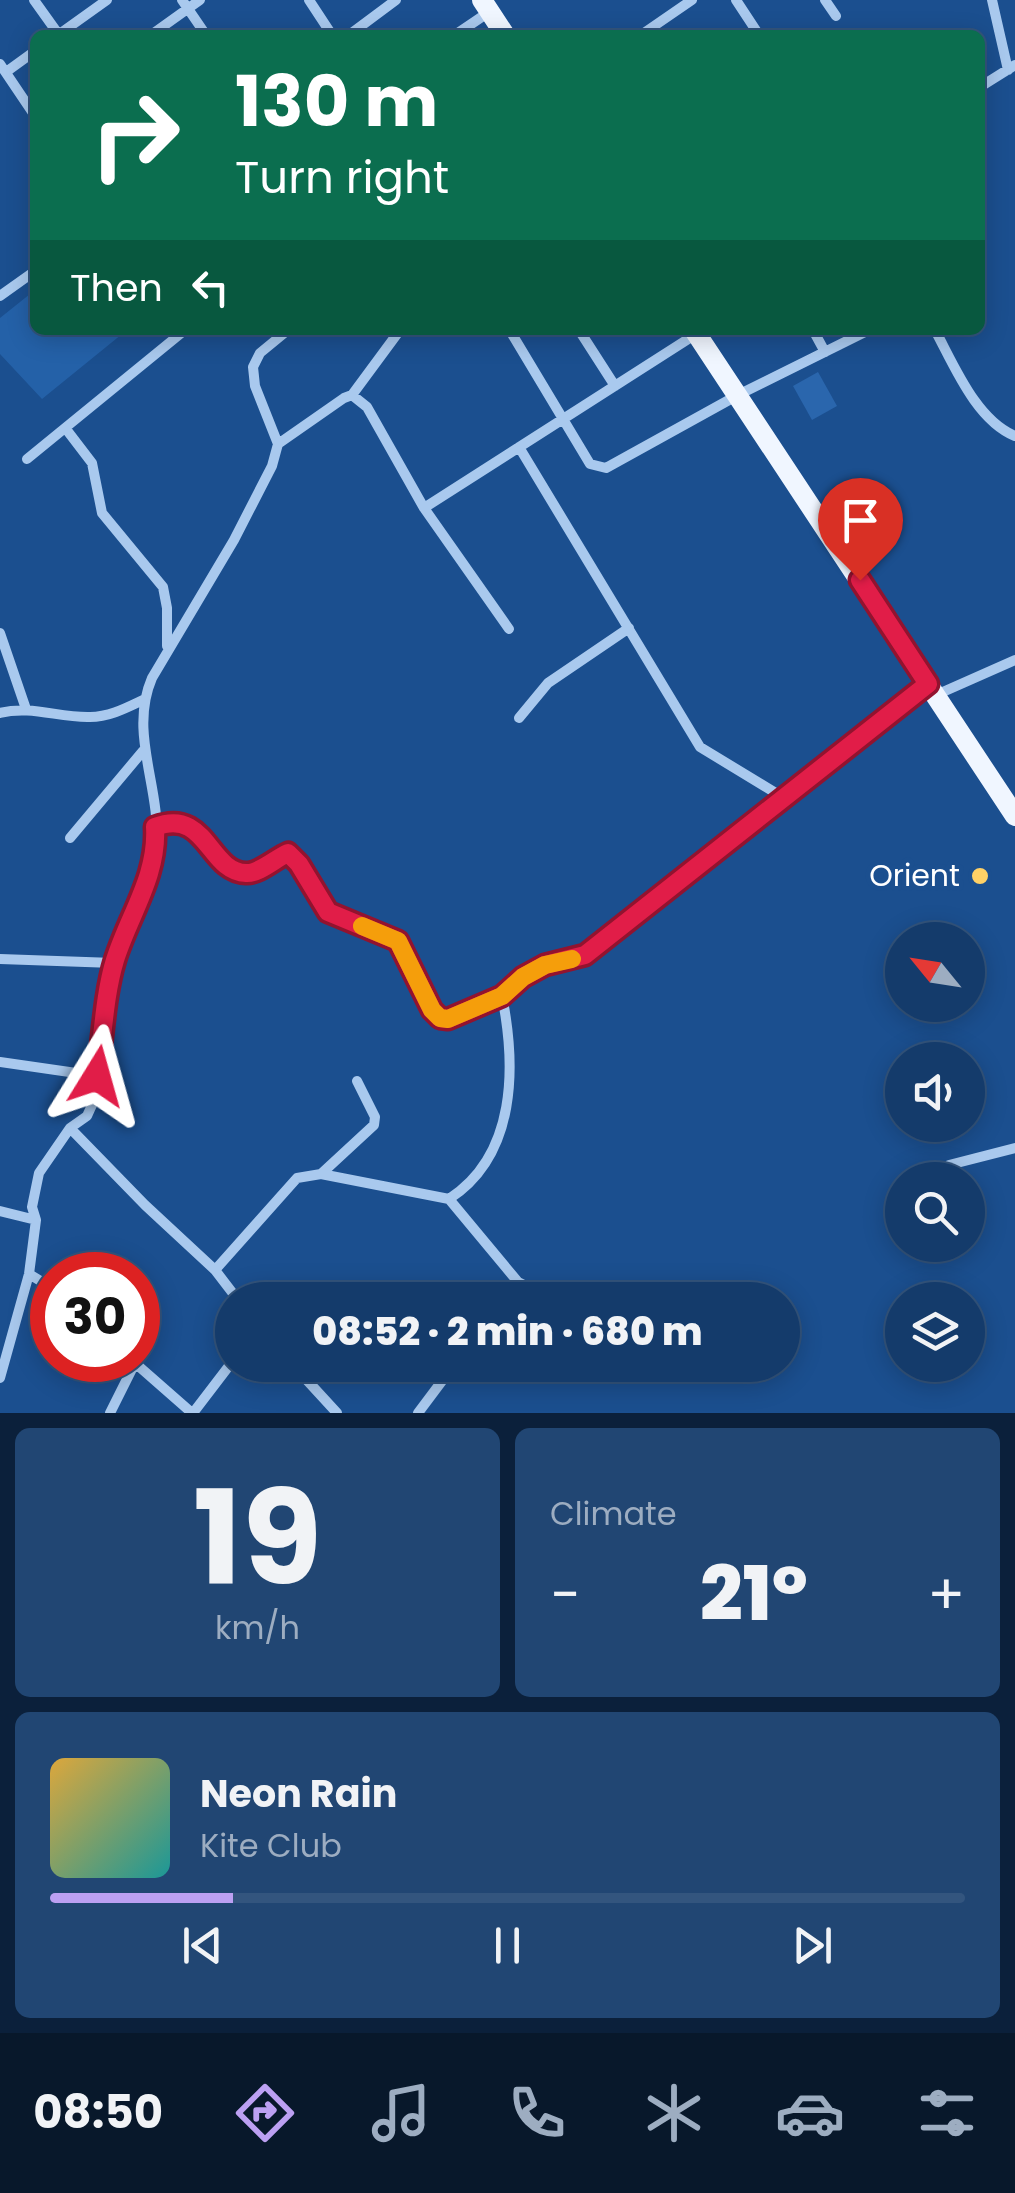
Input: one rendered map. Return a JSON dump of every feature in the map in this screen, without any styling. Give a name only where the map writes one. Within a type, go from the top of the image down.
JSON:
[{"type":"main road","points":[[485,6],[502,30]]},
{"type":"main road","points":[[700,335],[1015,816]]},
{"type":"street","points":[[34,0],[55,30]]},
{"type":"street","points":[[66,30],[106,0]]},
{"type":"street","points":[[156,30],[185,4],[200,0]]},
{"type":"street","points":[[309,0],[329,30]]},
{"type":"street","points":[[355,30],[382,4],[396,0]]},
{"type":"street","points":[[736,0],[756,30]]},
{"type":"street","points":[[825,0],[836,16]]},
{"type":"street","points":[[985,84],[1012,67],[992,0]]},
{"type":"street","points":[[647,30],[688,1]]},
{"type":"street","points":[[185,4],[203,30]]},
{"type":"street","points":[[460,30],[485,6]]},
{"type":"street","points":[[30,54],[3,68],[30,108]]},
{"type":"street","points":[[0,296],[30,275]]},
{"type":"street","points":[[27,459],[179,335]]},
{"type":"street","points":[[278,444],[252,377],[255,360],[282,335]]},
{"type":"street","points":[[0,1378],[5,1348],[29,1274],[36,1220],[32,1207],[39,1173],[70,1128],[87,1116],[114,963],[146,887],[156,843],[154,799],[143,752],[144,699],[166,652],[258,496],[278,444],[352,395],[396,335]]},
{"type":"street","points":[[513,335],[590,464],[606,468],[738,395],[859,335]]},
{"type":"street","points":[[582,335],[615,386]]},
{"type":"street","points":[[424,508],[691,335]]},
{"type":"street","points":[[816,335],[825,352]]},
{"type":"street","points":[[938,335],[983,410],[1006,433],[1015,436]]},
{"type":"street","points":[[352,395],[367,407],[424,508],[509,629]]},
{"type":"street","points":[[66,429],[92,463],[102,513],[163,587],[168,608],[166,652]]},
{"type":"street","points":[[519,447],[700,746],[784,798]]},
{"type":"street","points":[[519,718],[548,683],[629,628]]},
{"type":"street","points":[[0,634],[26,709]]},
{"type":"street","points":[[155,827],[168,822],[185,824],[240,873],[252,874],[288,853],[328,912],[398,941],[432,1010],[440,1018],[448,1019],[502,996],[523,977],[545,965],[585,955],[784,798],[932,690],[1015,660]]},
{"type":"street","points":[[0,712],[26,709],[95,718],[144,699]]},
{"type":"street","points":[[70,838],[143,752]]},
{"type":"street","points":[[0,959],[114,963]]},
{"type":"street","points":[[449,1199],[461,1192],[486,1162],[506,1116],[512,1077],[510,1034],[502,996]]},
{"type":"street","points":[[0,1062],[97,1076]]},
{"type":"street","points":[[321,1174],[374,1125],[376,1118],[357,1081]]},
{"type":"street","points":[[70,1128],[224,1282]]},
{"type":"street","points":[[957,1162],[1015,1148]]},
{"type":"street","points":[[215,1270],[287,1186],[297,1178],[321,1174],[449,1199],[518,1282]]},
{"type":"street","points":[[0,1212],[36,1220]]},
{"type":"street","points":[[110,1413],[125,1382]]},
{"type":"street","points":[[157,1382],[192,1413],[216,1382]]},
{"type":"street","points":[[309,1382],[337,1413]]},
{"type":"street","points":[[418,1413],[441,1382]]},
{"type":"shaded area","points":[[30,294],[30,335],[121,335],[42,399],[0,354],[0,318]]},
{"type":"building","points":[[818,372],[837,406],[812,420],[793,386]]},
{"type":"slow traffic","points":[[362,926],[398,941],[432,1010],[440,1018],[448,1019],[502,996],[523,977],[545,965],[572,959]]},
{"type":"place","name":"Orient","points":[[980,876]]},
{"type":"route","points":[[97,1076],[114,963],[146,887],[156,843],[155,827],[168,822],[185,824],[240,873],[252,874],[288,853],[328,912],[398,941],[432,1010],[440,1018],[448,1019],[502,996],[523,977],[545,965],[585,955],[928,684],[860,580]]}]
